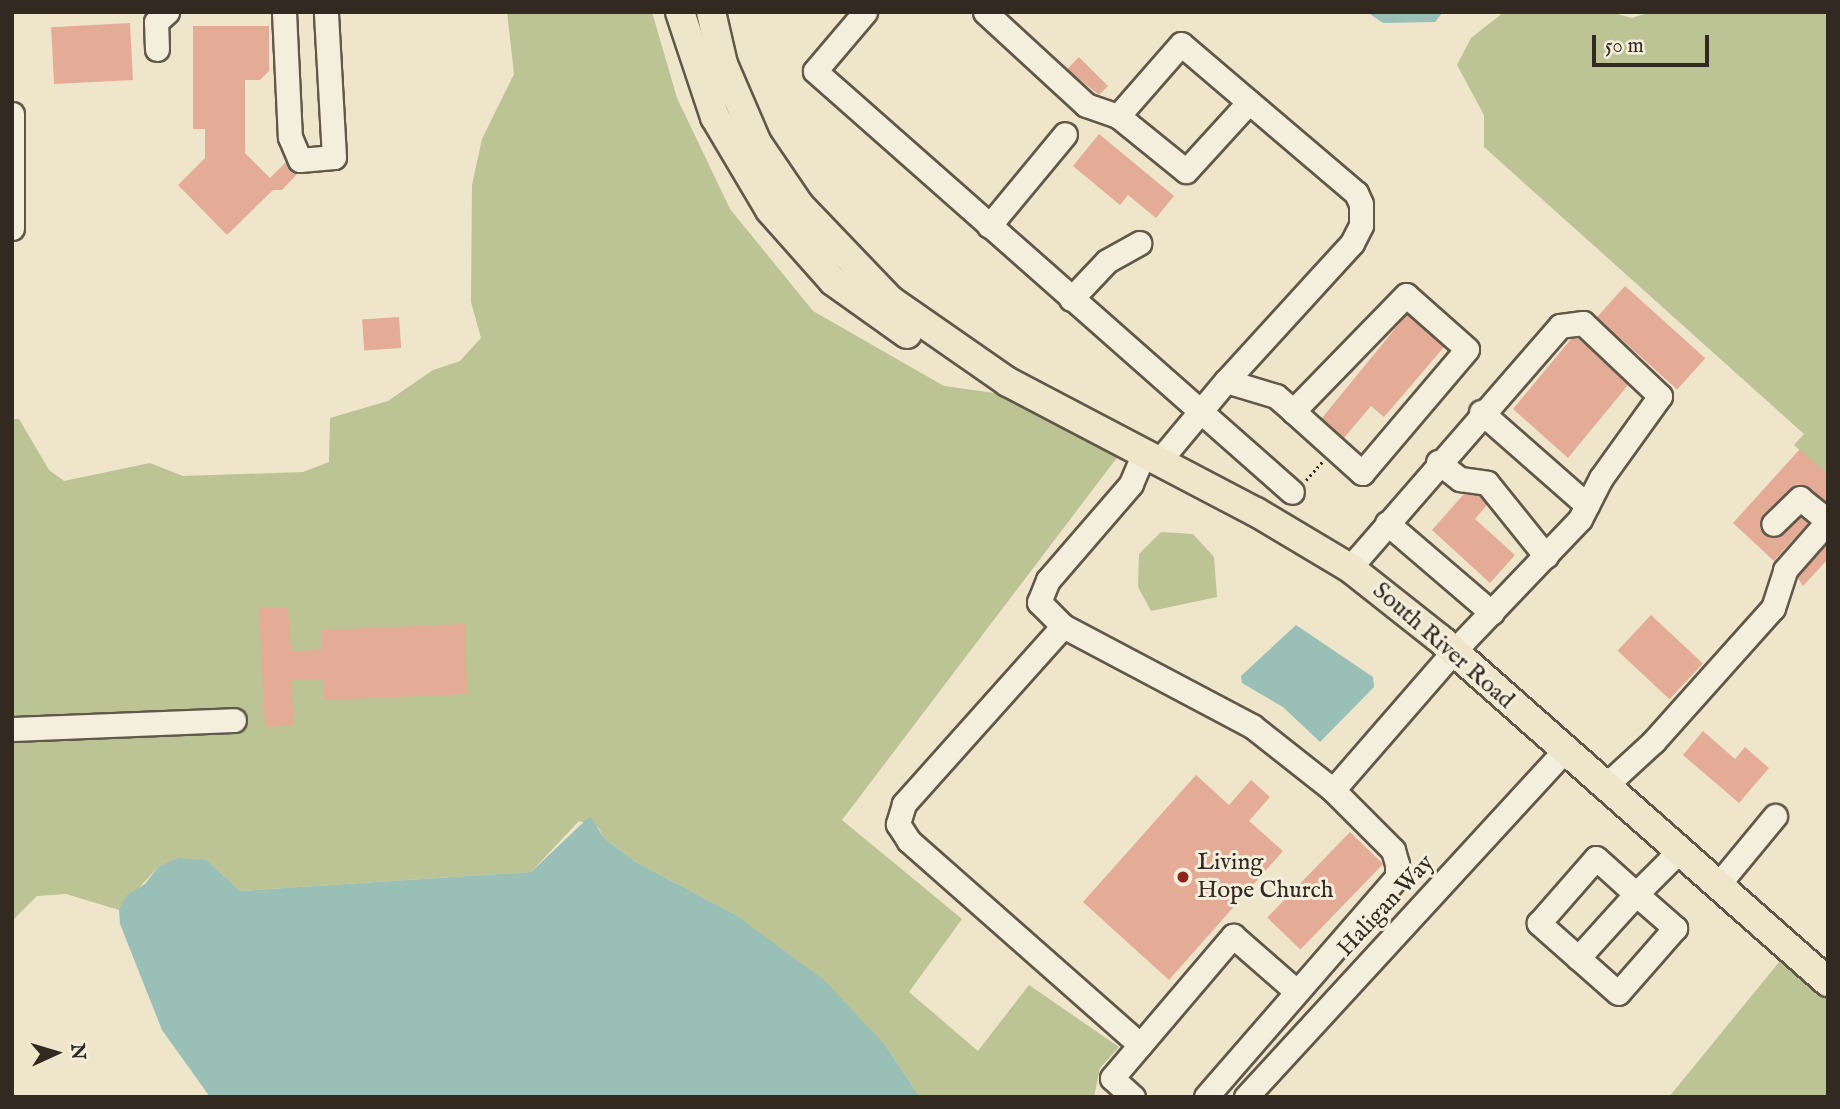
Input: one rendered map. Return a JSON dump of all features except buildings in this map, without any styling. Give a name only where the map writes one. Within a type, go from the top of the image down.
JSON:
[{"type":"main road","name":"South River Road","points":[[680,12],[720,127],[792,237],[833,281],[895,327],[1152,457],[1350,568],[1454,651],[1604,787],[1828,982]]},
{"type":"main road","name":"South River Road","points":[[711,12],[738,104],[800,206],[890,300],[1008,382]]},
{"type":"lane","points":[[157,49],[156,22],[167,12]]},
{"type":"lane","points":[[284,12],[290,138],[300,160],[334,157],[326,12]]},
{"type":"lane","points":[[865,12],[815,71],[1200,412],[1296,490]]},
{"type":"lane","points":[[985,12],[1086,105],[1118,116],[1186,171],[1249,102]]},
{"type":"lane","points":[[1118,116],[1181,44],[1356,193],[1361,225],[1352,243],[1200,412],[1152,457],[1039,595],[1045,611],[1063,626],[1252,726],[1332,790],[1393,850],[1397,877],[1206,1097]]},
{"type":"lane","points":[[12,114],[12,228]]},
{"type":"lane","points":[[989,226],[1065,134]]},
{"type":"lane","points":[[1071,299],[1107,261],[1139,243]]},
{"type":"lane","points":[[1226,381],[1276,396],[1362,473],[1467,349],[1406,295],[1293,411]]},
{"type":"lane","points":[[1332,790],[1454,651],[1546,556],[1587,505],[1660,396],[1583,323],[1560,326],[1481,412],[1350,568]]},
{"type":"lane","points":[[1481,412],[1587,505]]},
{"type":"lane","points":[[1438,462],[1460,480],[1487,483],[1546,556]]},
{"type":"lane","points":[[1604,787],[1653,742],[1773,608],[1785,570],[1828,521],[1800,498],[1773,524]]},
{"type":"lane","points":[[1387,523],[1492,612]]},
{"type":"lane","points":[[1063,626],[904,804],[898,824],[909,841],[1140,1045]]},
{"type":"lane","points":[[12,729],[234,720]]},
{"type":"lane","name":"Haligan Way","points":[[1246,1097],[1564,751]]},
{"type":"lane","points":[[1717,886],[1775,816]]},
{"type":"lane","points":[[1578,958],[1678,852]]},
{"type":"lane","points":[[1596,858],[1636,894],[1675,928],[1618,993],[1539,923],[1596,858]]},
{"type":"lane","points":[[1133,1097],[1112,1078],[1233,936],[1296,991]]},
{"type":"path","points":[[1296,490],[1334,448]]},
{"type":"green space","points":[[507,12],[652,12],[677,98],[730,209],[813,311],[944,386],[1016,396],[1122,451],[842,820],[962,919],[909,992],[978,1051],[1029,985],[1119,1047],[1100,1068],[1094,1097],[920,1097],[885,1045],[734,914],[634,861],[604,838],[598,827],[579,821],[531,872],[240,891],[207,860],[158,867],[119,910],[66,894],[37,896],[12,921],[12,419],[19,419],[49,470],[64,481],[150,463],[183,476],[303,472],[329,462],[330,418],[388,401],[433,370],[460,361],[481,338],[471,302],[472,185],[482,139],[514,74]]},
{"type":"green space","points":[[1504,12],[1610,12],[1632,18],[1650,12],[1828,12],[1828,476],[1794,445],[1804,434],[1484,147],[1484,115],[1457,65],[1471,38]]},
{"type":"green space","points":[[1161,532],[1193,534],[1214,557],[1217,597],[1151,611],[1138,587],[1139,554]]},
{"type":"green space","points":[[1784,956],[1828,994],[1828,1097],[1669,1097]]},
{"type":"water","points":[[1367,12],[1443,12],[1435,22],[1383,23]]},
{"type":"water","points":[[1296,625],[1373,677],[1374,687],[1320,742],[1283,707],[1242,683],[1241,676]]},
{"type":"water","points":[[590,816],[604,838],[634,861],[734,914],[824,980],[885,1045],[920,1097],[210,1097],[162,1030],[120,924],[119,910],[127,895],[145,884],[158,867],[178,858],[207,860],[240,891],[531,872]]},
{"type":"place","name":"Living Hope Church","points":[[1183,877]]}]
